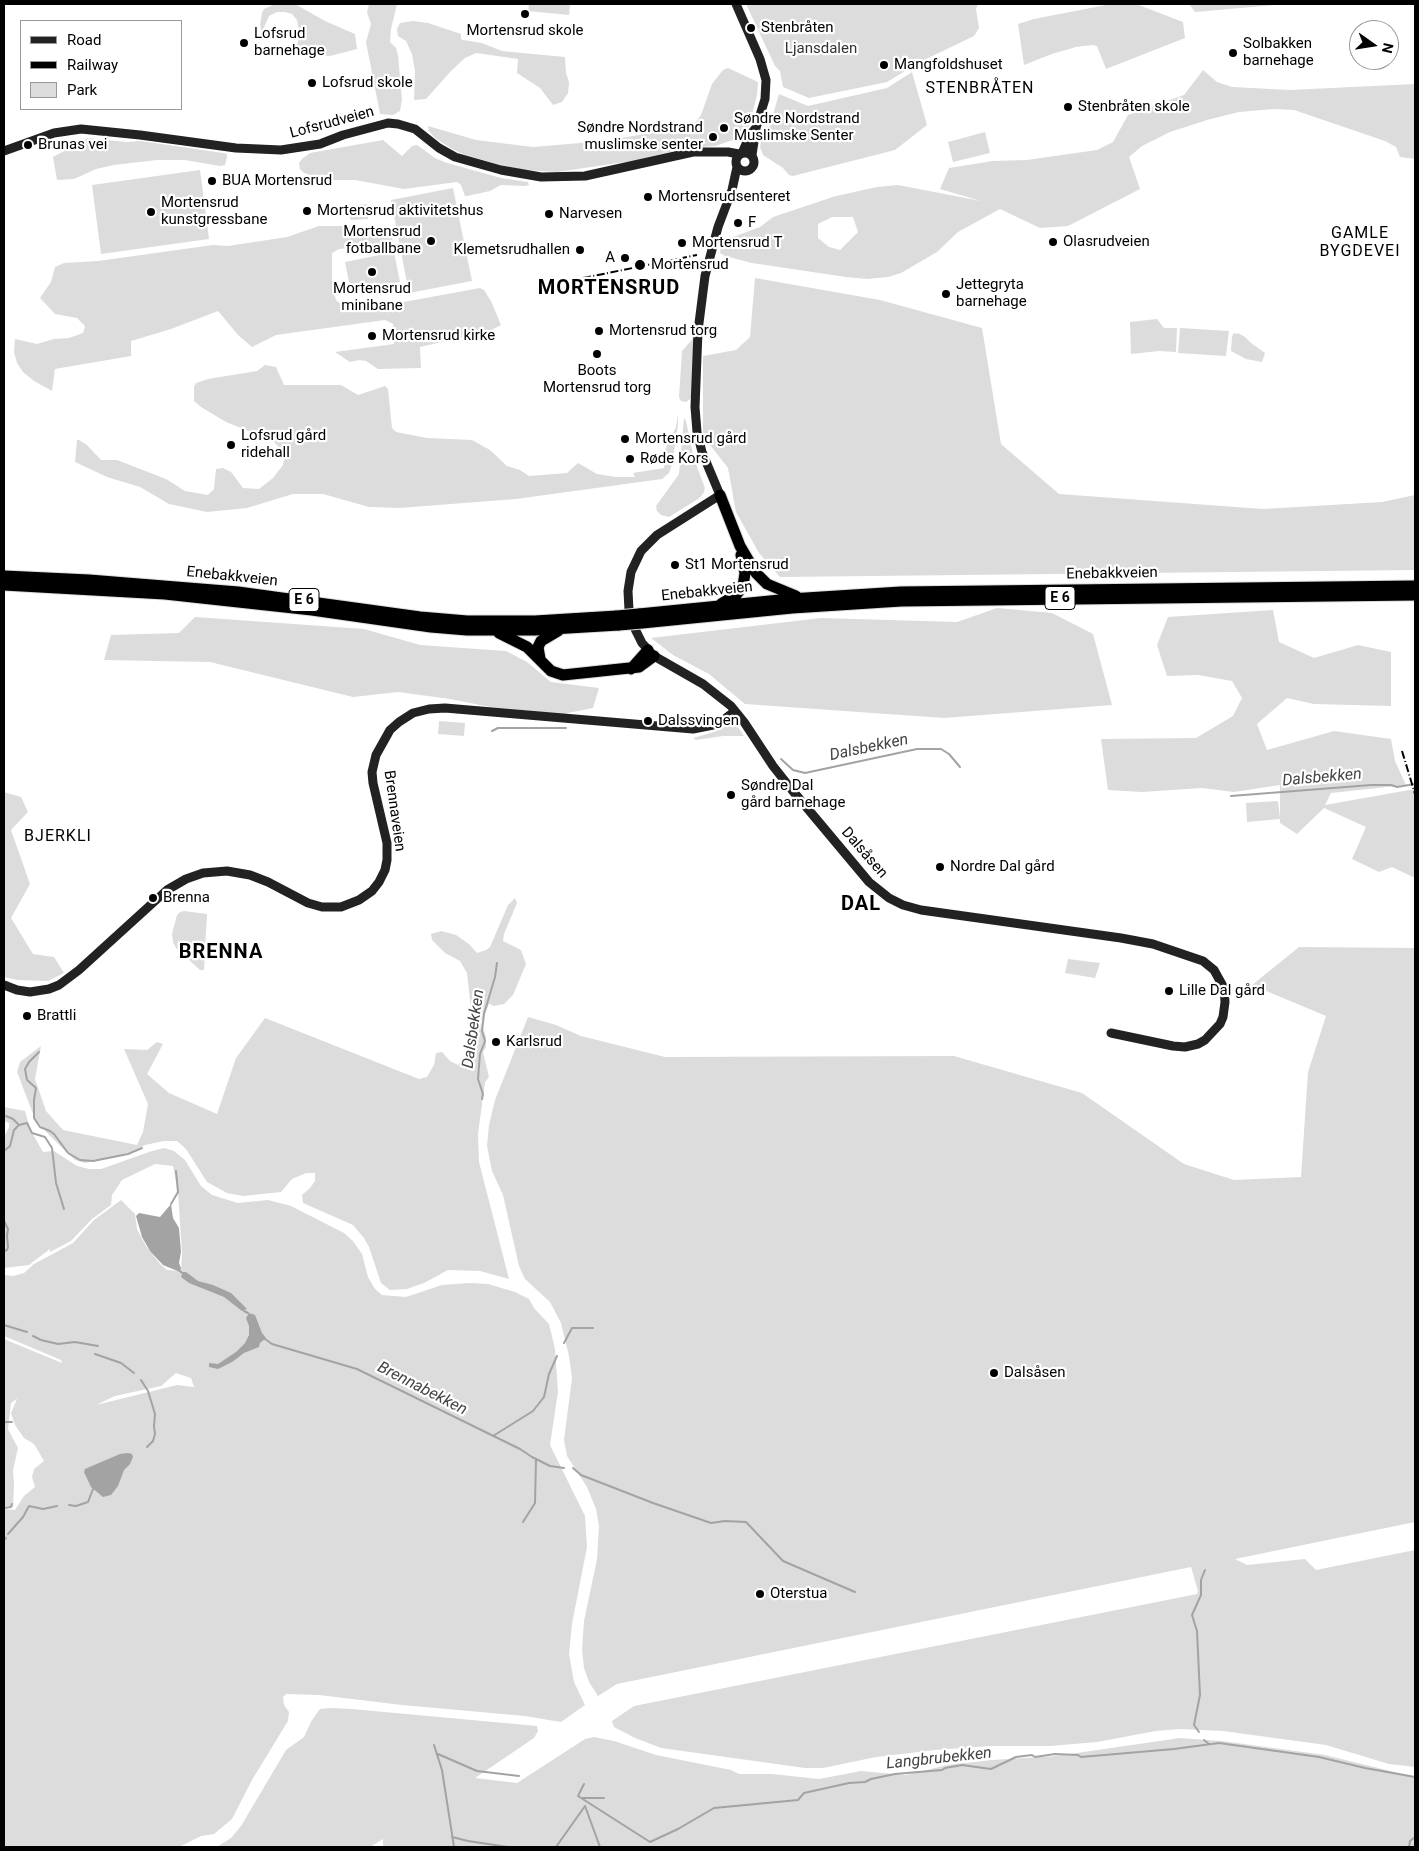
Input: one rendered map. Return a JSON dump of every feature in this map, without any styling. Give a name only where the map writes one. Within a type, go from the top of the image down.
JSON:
[{"type":"highway","name":"E 6","points":[[720,496],[740,546],[756,573],[767,584],[787,594],[803,598]]},
{"type":"highway","name":"E 6","points":[[717,606],[737,594],[743,586],[745,573],[740,546]]},
{"type":"highway","name":"Enebakkveien","points":[[4,576],[69,583],[238,592],[467,621],[618,621]]},
{"type":"highway","name":"Enebakkveien","points":[[4,585],[69,583]]},
{"type":"highway","name":"Enebakkveien","points":[[89,584],[431,627],[495,631],[561,629],[717,606],[803,598],[950,591],[1415,586]]},
{"type":"highway","name":"Enebakkveien","points":[[640,618],[901,601],[1415,595]]},
{"type":"highway","points":[[540,659],[538,648],[544,639],[561,629]]},
{"type":"highway","points":[[495,631],[527,647],[551,671],[564,675],[631,669],[642,666],[651,653]]},
{"type":"street","points":[[732,190],[746,171],[754,165],[752,155],[756,128],[765,99],[765,75],[736,4]]},
{"type":"street","name":"Lofsrudveien","points":[[4,151],[54,133],[81,129],[236,148],[282,150],[320,144],[388,123],[415,129],[431,143],[454,157],[501,170],[541,177],[585,176],[686,153],[716,153],[738,159]]},
{"type":"street","points":[[720,496],[698,438],[695,407],[699,316],[705,276],[715,238],[732,190],[738,159],[750,135],[756,128]]},
{"type":"street","points":[[738,159],[746,152],[752,155]]},
{"type":"street","points":[[738,159],[742,171],[746,171]]},
{"type":"street","name":"Dalsåsen","points":[[720,496],[654,538],[643,549],[634,565],[628,585],[629,610],[637,635],[651,653],[709,688],[735,711],[792,790],[868,882],[889,898],[903,905],[936,913],[1088,933],[1153,944],[1203,961],[1214,970],[1224,988],[1225,1007],[1220,1024],[1205,1040],[1198,1044],[1179,1047],[1111,1033]]},
{"type":"street","name":"Brennaveien","points":[[4,985],[30,992],[49,989],[59,985],[79,970],[167,890],[181,881],[203,873],[227,871],[250,875],[268,882],[308,903],[322,907],[341,907],[359,900],[372,891],[385,870],[388,860],[387,843],[373,783],[372,772],[376,754],[390,730],[413,713],[428,709],[444,708],[693,729],[718,724],[735,711]]},
{"type":"green space","points":[[275,4],[295,4],[325,21],[355,34],[357,49],[330,56],[303,54],[296,48],[300,34],[297,20],[292,14],[285,12],[277,12],[269,16],[262,32],[260,25],[262,13],[264,9]]},
{"type":"green space","points":[[369,4],[397,4],[390,42],[396,48],[398,55],[402,100],[400,111],[393,115],[380,114],[366,42],[371,24],[367,12]]},
{"type":"green space","points":[[529,4],[570,4],[569,15],[528,11]]},
{"type":"green space","name":"Ljansdalen","points":[[746,4],[978,4],[976,9],[979,28],[974,36],[920,62],[887,82],[809,98],[783,87],[780,71],[775,66]]},
{"type":"green space","points":[[1111,4],[1136,4],[1183,22],[1185,38],[1106,69],[1097,46],[1092,45],[1076,47],[1052,54],[1024,65],[1018,24],[1034,19]]},
{"type":"green space","points":[[1189,4],[1286,4],[1195,12]]},
{"type":"green space","points":[[413,21],[428,23],[461,34],[461,39],[463,40],[482,43],[502,51],[565,57],[566,73],[569,82],[568,93],[562,102],[553,105],[540,88],[517,73],[518,59],[476,53],[465,58],[426,99],[414,100],[415,71],[412,54],[406,41],[398,36],[397,29],[400,23]]},
{"type":"green space","points":[[728,68],[758,82],[757,95],[749,126],[742,137],[715,146],[686,148],[632,161],[557,172],[524,170],[465,155],[435,138],[429,131],[428,126],[476,140],[533,147],[604,141],[685,127],[696,122],[701,115],[712,84],[723,70]]},
{"type":"green space","points":[[1203,70],[1217,82],[1232,87],[1290,90],[1415,84],[1415,159],[1400,157],[1396,147],[1385,141],[1294,110],[1274,109],[1239,112],[1170,132],[1142,146],[1129,157],[1140,189],[1068,226],[1040,228],[1000,209],[958,232],[937,252],[901,273],[888,277],[867,279],[846,277],[752,263],[720,253],[722,241],[760,227],[773,217],[836,196],[877,187],[898,185],[981,201],[940,189],[949,168],[993,161],[1027,160],[1097,150],[1113,142],[1128,115],[1184,95]],"holes":[[[832,217],[853,217],[858,232],[840,250],[829,247],[818,238],[818,224]]]},
{"type":"green space","points":[[912,72],[927,125],[895,150],[793,176],[763,155],[760,147],[762,138],[769,128],[779,94],[808,106],[887,88]]},
{"type":"green space","points":[[985,132],[990,153],[953,162],[948,142]]},
{"type":"green space","points":[[88,138],[126,142],[141,141],[223,153],[227,154],[227,157],[225,165],[220,166],[185,160],[157,160],[114,165],[96,169],[74,179],[57,180],[53,157]]},
{"type":"green space","points":[[383,140],[402,156],[412,146],[417,145],[435,158],[447,163],[501,178],[528,182],[529,185],[501,185],[490,191],[465,196],[461,185],[457,182],[404,189],[355,180],[327,180],[304,173],[300,169],[299,163],[310,153]]},
{"type":"green space","name":"Mortensrud kunstgressbane","points":[[200,170],[209,239],[101,254],[92,185]]},
{"type":"green space","name":"Mortensrud fotballbane","points":[[453,188],[472,281],[409,293],[391,200]]},
{"type":"green space","points":[[366,204],[370,209],[368,219],[351,220],[348,213],[351,206]]},
{"type":"green space","points":[[319,226],[356,226],[392,237],[393,243],[339,249],[332,253],[332,286],[336,300],[349,312],[480,288],[484,290],[491,301],[501,325],[489,331],[420,347],[421,368],[378,369],[366,361],[350,362],[335,352],[394,344],[393,324],[385,320],[276,335],[252,347],[238,335],[218,311],[171,329],[131,341],[131,356],[55,369],[52,391],[34,381],[23,372],[17,363],[14,352],[15,339],[37,344],[54,339],[69,338],[83,333],[85,326],[77,318],[55,314],[40,298],[51,282],[55,267],[64,263],[98,261],[213,245],[228,246],[287,237]]},
{"type":"green space","name":"Mortensrud minibane","points":[[394,252],[400,282],[351,292],[345,262]]},
{"type":"green space","points":[[755,278],[880,300],[982,328],[1001,444],[1059,494],[1263,509],[1382,502],[1415,495],[1415,570],[780,577],[759,553],[736,512],[728,468],[703,436],[703,356],[736,350],[750,337]]},
{"type":"green space","points":[[1157,319],[1164,328],[1177,328],[1176,352],[1159,351],[1131,354],[1130,322]]},
{"type":"green space","points":[[1180,328],[1229,331],[1226,356],[1178,353]]},
{"type":"green space","points":[[1234,333],[1245,337],[1265,353],[1262,362],[1246,359],[1231,351]]},
{"type":"green space","points":[[695,336],[692,395],[686,402],[681,401],[679,397],[682,351]]},
{"type":"green space","points":[[265,365],[276,367],[284,385],[341,385],[358,395],[385,386],[388,389],[392,428],[396,432],[427,438],[472,440],[490,450],[507,466],[520,470],[529,476],[567,473],[578,463],[597,474],[616,477],[635,477],[633,473],[664,468],[665,450],[676,427],[678,414],[672,464],[669,473],[662,479],[516,499],[399,508],[369,507],[323,494],[293,494],[247,508],[207,512],[169,504],[140,487],[107,477],[75,462],[77,440],[79,440],[87,445],[101,460],[117,460],[166,479],[185,491],[208,495],[214,489],[216,469],[223,468],[231,472],[243,488],[259,489],[273,478],[283,465],[285,453],[273,441],[226,422],[201,407],[194,401],[194,387],[196,383],[208,379],[257,371]]},
{"type":"green space","points":[[684,418],[694,459],[705,488],[703,494],[698,499],[669,517],[661,515],[657,511],[656,506],[679,474]]},
{"type":"green space","points":[[997,608],[1052,613],[1093,634],[1112,705],[944,718],[745,704],[709,674],[673,655],[651,638],[821,618],[957,622]]},
{"type":"green space","points":[[1273,610],[1279,642],[1314,658],[1358,645],[1391,652],[1391,706],[1314,704],[1287,698],[1257,724],[1267,750],[1334,731],[1391,739],[1395,761],[1406,785],[1331,793],[1325,805],[1415,789],[1415,878],[1392,867],[1379,872],[1352,859],[1366,827],[1324,808],[1297,834],[1280,823],[1280,819],[1247,822],[1246,803],[1278,801],[1280,818],[1280,785],[1234,792],[1202,788],[1142,792],[1108,790],[1101,739],[1196,738],[1233,716],[1242,698],[1232,681],[1198,675],[1167,676],[1157,645],[1168,617]]},
{"type":"green space","points":[[195,617],[364,629],[420,645],[506,651],[527,662],[551,682],[599,688],[593,708],[563,714],[490,707],[398,692],[353,697],[210,662],[104,660],[111,635],[179,633]]},
{"type":"green space","points":[[439,721],[465,723],[464,736],[438,734]]},
{"type":"green space","points":[[733,723],[736,724],[744,736],[723,736],[696,740],[693,738],[714,732]]},
{"type":"green space","points":[[4,792],[21,797],[28,812],[11,830],[30,884],[11,918],[33,954],[54,957],[64,973],[48,981],[17,980],[4,977]]},
{"type":"green space","points":[[515,898],[517,903],[503,941],[521,950],[526,964],[513,995],[504,1004],[494,1006],[489,1004],[481,1022],[486,1037],[486,1047],[483,1052],[489,1077],[485,1082],[478,1134],[479,1162],[509,1279],[480,1271],[448,1270],[424,1283],[407,1289],[390,1290],[381,1283],[369,1247],[353,1225],[303,1203],[302,1195],[315,1181],[315,1173],[306,1173],[292,1179],[281,1192],[243,1196],[227,1193],[207,1182],[186,1149],[177,1141],[164,1141],[145,1145],[118,1156],[85,1163],[75,1160],[35,1119],[17,1072],[20,1062],[41,1046],[35,1079],[46,1111],[63,1130],[137,1145],[143,1132],[148,1104],[124,1049],[147,1050],[157,1042],[163,1044],[147,1074],[169,1093],[217,1114],[236,1058],[265,1018],[419,1079],[427,1077],[434,1065],[436,1053],[442,1052],[450,1061],[458,1065],[468,1054],[473,1041],[467,973],[460,961],[445,953],[432,940],[431,934],[441,931],[456,935],[469,944],[477,953],[486,950],[490,947],[508,905]]},
{"type":"green space","points":[[184,911],[207,914],[204,970],[200,970],[176,948],[173,942],[172,934],[177,915]]},
{"type":"green space","points":[[1299,947],[1415,948],[1415,1522],[1235,1559],[1247,1565],[1305,1559],[1316,1570],[1415,1550],[1415,1767],[1389,1764],[1326,1745],[1223,1731],[1179,1729],[1156,1731],[1097,1742],[1050,1746],[990,1746],[935,1750],[876,1757],[823,1768],[805,1768],[661,1748],[614,1727],[612,1721],[634,1706],[1197,1594],[1198,1591],[1191,1567],[617,1684],[598,1696],[589,1682],[584,1668],[582,1650],[584,1621],[597,1559],[599,1526],[596,1509],[587,1487],[567,1456],[564,1440],[572,1378],[569,1356],[561,1323],[550,1302],[525,1279],[519,1266],[503,1195],[492,1171],[487,1146],[489,1125],[495,1100],[528,1017],[556,1025],[581,1036],[665,1057],[954,1056],[1082,1093],[1184,1164],[1234,1180],[1301,1177],[1308,1072],[1326,1016],[1252,985]]},
{"type":"green space","points":[[1068,959],[1100,963],[1095,978],[1065,973]]},
{"type":"green space","points":[[4,1107],[25,1111],[30,1129],[43,1152],[54,1151],[77,1166],[89,1169],[101,1169],[164,1148],[174,1151],[185,1160],[201,1186],[212,1195],[238,1203],[268,1200],[291,1206],[344,1233],[353,1241],[362,1254],[368,1277],[375,1289],[382,1295],[406,1297],[442,1285],[469,1283],[488,1284],[515,1292],[529,1299],[534,1308],[549,1324],[555,1349],[558,1392],[550,1445],[585,1516],[587,1547],[572,1624],[569,1654],[574,1682],[585,1705],[561,1722],[525,1716],[402,1705],[319,1695],[286,1694],[283,1697],[284,1705],[289,1712],[288,1721],[252,1780],[232,1819],[214,1834],[201,1836],[179,1847],[4,1847],[4,1509],[15,1510],[24,1496],[35,1487],[32,1477],[34,1469],[44,1461],[34,1444],[24,1438],[15,1425],[11,1413],[17,1399],[11,1403],[8,1429],[18,1448],[13,1470],[13,1507],[4,1506],[4,1339],[62,1363],[61,1360],[4,1336],[4,1275],[13,1276],[24,1273],[34,1264],[73,1243],[94,1220],[121,1200],[135,1214],[137,1229],[146,1246],[161,1265],[167,1270],[181,1271],[182,1253],[178,1192],[173,1166],[155,1164],[122,1180],[112,1195],[111,1205],[92,1219],[71,1241],[50,1252],[50,1249],[29,1265],[4,1268],[4,1137],[9,1123],[4,1121]],"holes":[[[176,1373],[191,1378],[194,1387],[177,1385],[96,1405],[115,1396],[161,1386]]]},
{"type":"green space","points":[[330,1708],[537,1726],[538,1731],[534,1738],[475,1778],[517,1783],[585,1739],[594,1737],[614,1741],[656,1755],[731,1770],[739,1774],[772,1774],[819,1779],[861,1771],[906,1775],[947,1765],[1056,1756],[1180,1738],[1222,1741],[1325,1755],[1415,1777],[1415,1847],[383,1847],[383,1839],[370,1847],[217,1847],[231,1838],[241,1826],[286,1750],[304,1737],[320,1709]]},
{"type":"shaded area","points":[[171,1204],[173,1218],[179,1228],[180,1272],[163,1265],[150,1251],[142,1237],[136,1216],[139,1213],[160,1217]]},
{"type":"shaded area","points":[[183,1272],[186,1272],[198,1281],[231,1293],[247,1309],[242,1311],[224,1297],[189,1283],[181,1277]]},
{"type":"shaded area","points":[[249,1313],[255,1315],[266,1338],[260,1343],[259,1347],[244,1353],[232,1362],[218,1369],[209,1367],[209,1363],[218,1364],[236,1352],[245,1343],[249,1335],[249,1326],[246,1318]]},
{"type":"shaded area","points":[[120,1454],[132,1454],[133,1457],[130,1464],[124,1470],[118,1486],[111,1495],[103,1497],[91,1487],[84,1472],[85,1469]]},
{"type":"waterway","points":[[492,731],[498,728],[566,728]]},
{"type":"waterway","name":"Dalsbekken","points":[[781,759],[793,770],[805,773],[917,749],[941,749],[949,754],[960,767]]},
{"type":"waterway","name":"Dalsbekken","points":[[1231,796],[1371,785],[1391,785],[1397,787],[1415,784]]},
{"type":"waterway","name":"Dalsbekken","points":[[482,1099],[483,1094],[478,1079],[480,1054],[485,1041],[482,1031],[484,1014],[495,977],[497,963]]},
{"type":"waterway","name":"Brennabekken","points":[[39,1052],[25,1069],[27,1080],[36,1088],[34,1118],[40,1127],[54,1134],[68,1153],[80,1160],[93,1161],[128,1154],[142,1148]]},
{"type":"waterway","points":[[4,1151],[10,1146],[14,1130],[19,1125],[13,1119],[6,1116]]},
{"type":"waterway","points":[[19,1125],[27,1123],[32,1133],[45,1137],[52,1148],[56,1183],[64,1209]]},
{"type":"waterway","name":"Brennabekken","points":[[171,1204],[178,1192],[176,1171]]},
{"type":"waterway","points":[[4,1221],[8,1229],[8,1247],[4,1251]]},
{"type":"waterway","name":"Brennabekken","points":[[244,1311],[248,1313]]},
{"type":"waterway","points":[[4,1325],[27,1332]]},
{"type":"waterway","points":[[564,1343],[572,1328],[593,1328]]},
{"type":"waterway","points":[[33,1336],[58,1344],[75,1342],[98,1346]]},
{"type":"waterway","name":"Brennabekken","points":[[265,1339],[272,1344],[357,1369],[520,1449],[550,1466],[564,1468]]},
{"type":"waterway","points":[[95,1354],[121,1363],[134,1373]]},
{"type":"waterway","points":[[493,1436],[533,1411],[544,1397],[549,1374],[557,1356]]},
{"type":"waterway","points":[[141,1380],[148,1391],[155,1414],[155,1434],[153,1441],[147,1447]]},
{"type":"waterway","points":[[4,1422],[12,1422]]},
{"type":"waterway","points":[[523,1522],[535,1503],[536,1459]]},
{"type":"waterway","points":[[573,1468],[581,1475],[711,1523],[725,1521],[746,1522],[783,1561],[855,1592]]},
{"type":"waterway","points":[[69,1505],[76,1506],[88,1502],[93,1489]]},
{"type":"waterway","points":[[4,1508],[11,1507],[12,1504]]},
{"type":"waterway","points":[[8,1534],[23,1517],[29,1506],[43,1509],[57,1506]]},
{"type":"waterway","points":[[1199,1732],[1194,1725],[1200,1695],[1197,1631],[1192,1615],[1201,1595],[1201,1580],[1205,1570]]},
{"type":"waterway","name":"Langbrubekken","points":[[1204,1740],[1209,1744]]},
{"type":"waterway","name":"Langbrubekken","points":[[584,1784],[578,1796],[650,1842],[678,1829],[714,1808],[798,1800],[804,1793],[849,1783],[865,1782],[895,1774],[942,1770],[962,1765],[991,1769],[1016,1757],[1032,1755],[1035,1757],[1055,1754],[1078,1755],[1081,1757],[1219,1743],[1319,1757],[1415,1777]]},
{"type":"waterway","points":[[434,1745],[442,1770],[454,1847]]},
{"type":"waterway","points":[[438,1754],[477,1771],[519,1776]]},
{"type":"waterway","points":[[581,1798],[604,1798]]},
{"type":"waterway","points":[[585,1806],[600,1847]]},
{"type":"waterway","points":[[556,1847],[585,1806]]},
{"type":"waterway","points":[[452,1837],[508,1847]]},
{"type":"waterway","points":[[1409,1847],[1410,1841],[1415,1837]]},
{"type":"railway","points":[[583,278],[697,255]]},
{"type":"railway","points":[[1402,751],[1415,794]]},
{"type":"place","name":"Mortensrud skole","points":[[525,14]]},
{"type":"place","name":"Stenbråten","points":[[751,28]]},
{"type":"place","name":"Lofsrud barnehage","points":[[244,43]]},
{"type":"place","name":"Solbakken barnehage","points":[[1233,53]]},
{"type":"place","name":"Mangfoldshuset","points":[[884,65]]},
{"type":"place","name":"Lofsrud skole","points":[[312,83]]},
{"type":"place","name":"Stenbråten skole","points":[[1068,107]]},
{"type":"place","name":"Søndre Nordstrand Muslimske Senter","points":[[724,128]]},
{"type":"place","name":"Søndre Nordstrand muslimske senter","points":[[713,137]]},
{"type":"place","name":"Brunas vei","points":[[28,145]]},
{"type":"place","name":"BUA Mortensrud","points":[[212,181]]},
{"type":"place","name":"Mortensrudsenteret","points":[[648,197]]},
{"type":"place","name":"Mortensrud aktivitetshus","points":[[307,211]]},
{"type":"place","name":"Mortensrud kunstgressbane","points":[[151,212]]},
{"type":"place","name":"Narvesen","points":[[549,214]]},
{"type":"place","name":"F","points":[[738,223]]},
{"type":"place","name":"Mortensrud fotballbane","points":[[431,241]]},
{"type":"place","name":"Olasrudveien","points":[[1053,242]]},
{"type":"place","name":"Mortensrud T","points":[[682,243]]},
{"type":"place","name":"Klemetsrudhallen","points":[[580,250]]},
{"type":"place","name":"A","points":[[625,258]]},
{"type":"place","name":"Mortensrud","points":[[640,265]]},
{"type":"place","name":"Mortensrud minibane","points":[[372,272]]},
{"type":"place","name":"Jettegryta barnehage","points":[[946,294]]},
{"type":"place","name":"Mortensrud torg","points":[[599,331]]},
{"type":"place","name":"Mortensrud kirke","points":[[372,336]]},
{"type":"place","name":"Boots Mortensrud torg","points":[[597,354]]},
{"type":"place","name":"Mortensrud gård","points":[[625,439]]},
{"type":"place","name":"Lofsrud gård ridehall","points":[[231,445]]},
{"type":"place","name":"Røde Kors","points":[[630,459]]},
{"type":"place","name":"St1 Mortensrud","points":[[675,565]]},
{"type":"place","name":"Dalssvingen","points":[[648,721]]},
{"type":"place","name":"Søndre Dal gård barnehage","points":[[731,795]]},
{"type":"place","name":"Nordre Dal gård","points":[[940,867]]},
{"type":"place","name":"Brenna","points":[[153,898]]},
{"type":"place","name":"Lille Dal gård","points":[[1169,991]]},
{"type":"place","name":"Brattli","points":[[27,1016]]},
{"type":"place","name":"Karlsrud","points":[[496,1042]]},
{"type":"place","name":"Dalsåsen","points":[[994,1373]]},
{"type":"place","name":"Oterstua","points":[[760,1594]]},
{"type":"district","name":"STENBRÅTEN","points":[[980,89]]},
{"type":"district","name":"GAMLE BYGDEVEI","points":[[1360,243]]},
{"type":"district","name":"MORTENSRUD","points":[[609,289]]},
{"type":"district","name":"BJERKLI","points":[[58,837]]},
{"type":"district","name":"DAL","points":[[861,905]]},
{"type":"district","name":"BRENNA","points":[[221,953]]}]
